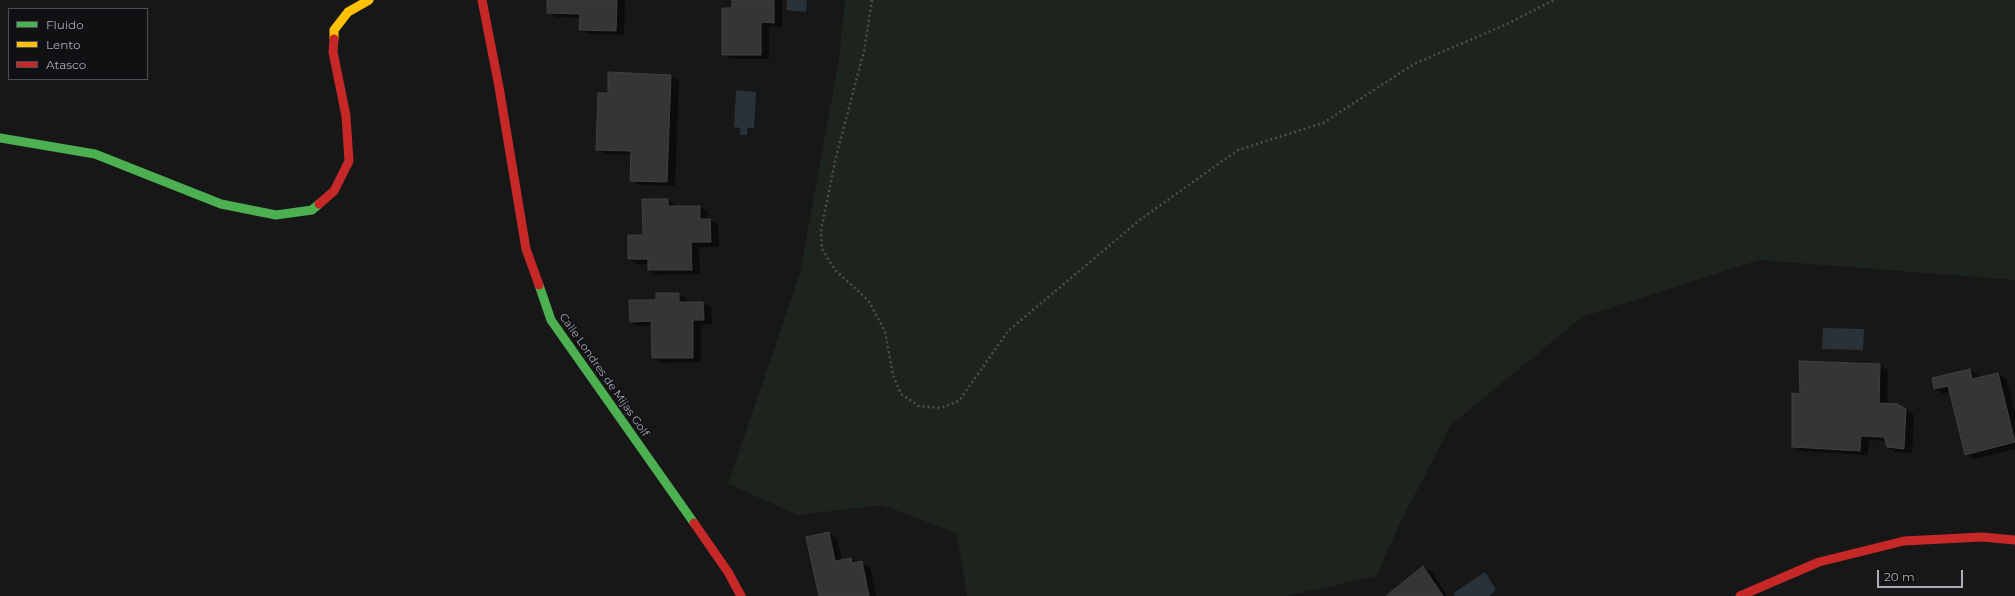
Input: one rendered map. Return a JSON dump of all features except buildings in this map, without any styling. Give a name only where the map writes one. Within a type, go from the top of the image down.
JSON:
[{"type":"street","points":[[0,138],[95,154],[221,204],[276,215],[312,210],[334,191],[349,161],[346,116],[333,52],[334,30],[348,12],[369,0]]},
{"type":"street","name":"Calle Londres de Mijas Golf","points":[[482,0],[499,87],[526,248],[551,320],[728,572],[741,596]]},
{"type":"street","points":[[1740,596],[1819,562],[1904,541],[1982,537],[2015,540]]},
{"type":"path","points":[[872,0],[864,51],[836,157],[821,230],[822,248],[836,270],[868,300],[885,331],[893,375],[901,394],[919,406],[940,408],[959,401],[982,366],[1008,332],[1142,219],[1238,150],[1323,123],[1414,64],[1507,24],[1554,0]]},
{"type":"shaded area","points":[[787,0],[807,0],[806,12],[786,10]]},
{"type":"shaded area","points":[[845,0],[2015,0],[2015,280],[1759,260],[1582,317],[1451,425],[1401,521],[1376,576],[1287,596],[967,596],[957,533],[882,505],[798,515],[728,484],[800,273],[839,59]]},
{"type":"shaded area","points":[[736,90],[756,92],[754,128],[747,128],[747,135],[740,135],[740,128],[734,127]]},
{"type":"shaded area","points":[[1823,328],[1864,329],[1863,350],[1822,349]]},
{"type":"shaded area","points":[[1485,572],[1496,590],[1489,596],[1454,596],[1455,592]]},
{"type":"traffic: fast","points":[[0,138],[95,154],[221,204],[276,215],[312,210],[319,204]]},
{"type":"traffic: fast","points":[[539,285],[551,320],[694,523]]},
{"type":"traffic: slow","points":[[334,39],[334,30],[348,12],[369,0]]},
{"type":"traffic: jam","points":[[482,0],[499,87],[526,249],[539,285]]},
{"type":"traffic: jam","points":[[319,204],[334,191],[349,161],[346,116],[333,52],[334,39]]},
{"type":"traffic: jam","points":[[694,523],[728,572],[741,596]]},
{"type":"traffic: jam","points":[[1740,596],[1819,562],[1904,541],[1982,537],[2015,540]]}]
